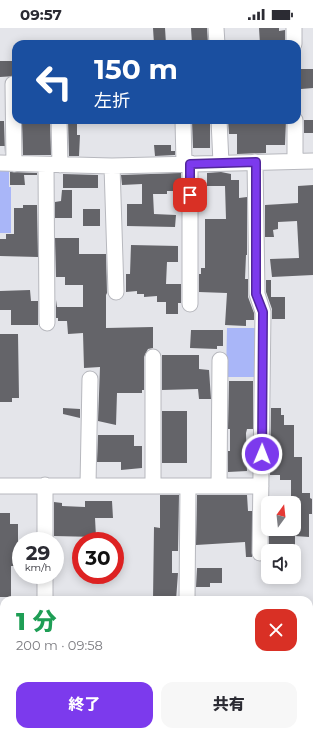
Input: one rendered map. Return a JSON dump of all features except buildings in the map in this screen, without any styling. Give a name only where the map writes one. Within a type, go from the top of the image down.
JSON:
[{"type":"street","points":[[216,28],[216,40]]},
{"type":"street","points":[[294,28],[294,40]]},
{"type":"street","points":[[12,97],[7,163],[112,166],[295,160],[313,161]]},
{"type":"street","points":[[47,323],[53,165],[58,124]]},
{"type":"street","points":[[183,124],[187,164],[190,304]]},
{"type":"street","points":[[219,124],[221,162]]},
{"type":"street","points":[[295,124],[295,160]]},
{"type":"street","points":[[256,162],[256,294],[263,312],[260,554]]},
{"type":"street","points":[[112,166],[116,292]]},
{"type":"street","points":[[153,486],[154,357]]},
{"type":"street","points":[[219,486],[220,360]]},
{"type":"street","points":[[88,485],[90,379]]},
{"type":"street","points":[[45,485],[45,532]]},
{"type":"street","points":[[0,486],[261,486]]},
{"type":"street","points":[[187,596],[188,486]]},
{"type":"street","points":[[45,584],[45,596]]},
{"type":"shaded area","points":[[0,169],[9,169],[9,187],[11,187],[11,233],[0,233]]},
{"type":"shaded area","points":[[227,328],[261,328],[260,377],[226,377]]},
{"type":"route","points":[[190,195],[190,164],[256,162],[256,294],[263,312],[262,454]]}]
